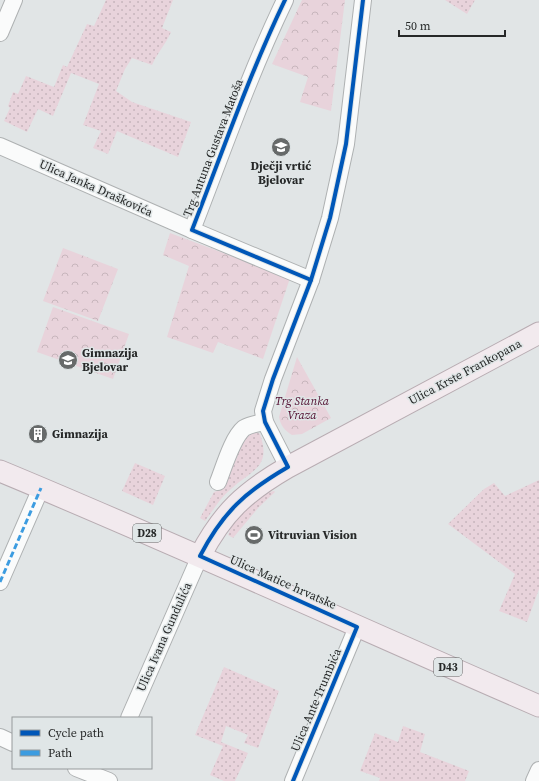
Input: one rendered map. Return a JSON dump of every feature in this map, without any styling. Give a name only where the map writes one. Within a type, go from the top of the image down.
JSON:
[{"type":"main road","name":"Ulica Krste Frankopana","points":[[288,467],[539,333]]},
{"type":"main road","points":[[200,556],[210,537],[233,507],[248,492],[288,467]]},
{"type":"main road","name":"Ulica Matice hrvatske","points":[[0,471],[200,556],[539,706]]},
{"type":"street","points":[[0,33],[14,0]]},
{"type":"street","name":"Trg Antuna Gustava Matoša","points":[[284,0],[242,98],[192,230],[311,280]]},
{"type":"street","points":[[288,467],[265,422],[263,411],[273,379],[311,280],[330,218],[346,144],[362,0]]},
{"type":"street","name":"Ulica Janka Draškovića","points":[[0,146],[192,230]]},
{"type":"street","points":[[218,482],[236,437],[252,424],[265,422]]},
{"type":"street","points":[[0,582],[41,488]]},
{"type":"street","name":"Ulica Ivana Gundulića","points":[[129,717],[200,556]]},
{"type":"street","name":"Ulica Ante Trumbića","points":[[293,781],[358,627]]},
{"type":"street","points":[[0,737],[12,743]]},
{"type":"street","points":[[79,769],[104,777]]},
{"type":"street","points":[[534,781],[539,770]]},
{"type":"green space","points":[[106,0],[173,0],[162,28],[171,32],[152,65],[132,58],[125,69],[116,91],[132,102],[191,122],[178,157],[117,131],[108,154],[93,148],[101,131],[83,125],[99,84],[71,73],[53,116],[38,109],[27,132],[4,121],[10,108],[8,106],[13,92],[18,94],[26,76],[54,87],[63,65],[67,67],[87,24],[94,26]]},
{"type":"green space","points":[[302,0],[345,0],[331,111],[300,102],[308,77],[272,64]]},
{"type":"green space","points":[[445,0],[475,0],[467,14]]},
{"type":"green space","points":[[170,233],[290,278],[263,359],[218,342],[213,353],[167,337],[189,266],[163,255]]},
{"type":"green space","points":[[63,248],[118,269],[98,321],[43,301]]},
{"type":"green space","points":[[53,307],[129,334],[113,379],[37,352]]},
{"type":"green space","name":"Trg Stanka Vraza","points":[[297,357],[331,418],[302,434],[292,435],[283,428],[279,417]]},
{"type":"green space","points":[[249,431],[255,431],[260,434],[263,445],[261,461],[258,467],[227,492],[205,521],[200,518],[214,492],[221,490],[225,486],[245,437]]},
{"type":"green space","points":[[135,463],[165,476],[153,505],[122,491]]},
{"type":"green space","points":[[539,480],[539,589],[527,622],[499,611],[515,574],[448,524],[484,489],[494,483],[505,496]]},
{"type":"green space","points":[[274,491],[275,492],[259,507],[233,538],[228,535],[235,522],[246,508],[260,497]]},
{"type":"green space","points":[[224,667],[279,691],[258,748],[244,743],[248,735],[226,726],[221,742],[248,753],[235,781],[224,781],[210,775],[223,746],[195,735]]},
{"type":"green space","points":[[403,726],[425,734],[420,752],[469,771],[465,781],[379,781],[380,778],[360,771],[375,733],[398,742]]},
{"type":"marked path","points":[[0,582],[41,488]]},
{"type":"cycle path","points":[[285,0],[248,85],[192,230],[311,280]]},
{"type":"cycle path","points":[[293,781],[357,627],[200,556],[217,527],[236,504],[259,485],[288,467],[265,422],[263,411],[273,379],[311,280],[330,218],[346,144],[363,0]]},
{"type":"place","name":"Dječji vrtić Bjelovar","points":[[281,147]]},
{"type":"place","name":"Gimnazija Bjelovar","points":[[68,360]]},
{"type":"place","name":"Gimnazija","points":[[38,434]]},
{"type":"place","name":"Vitruvian Vision","points":[[254,535]]}]
